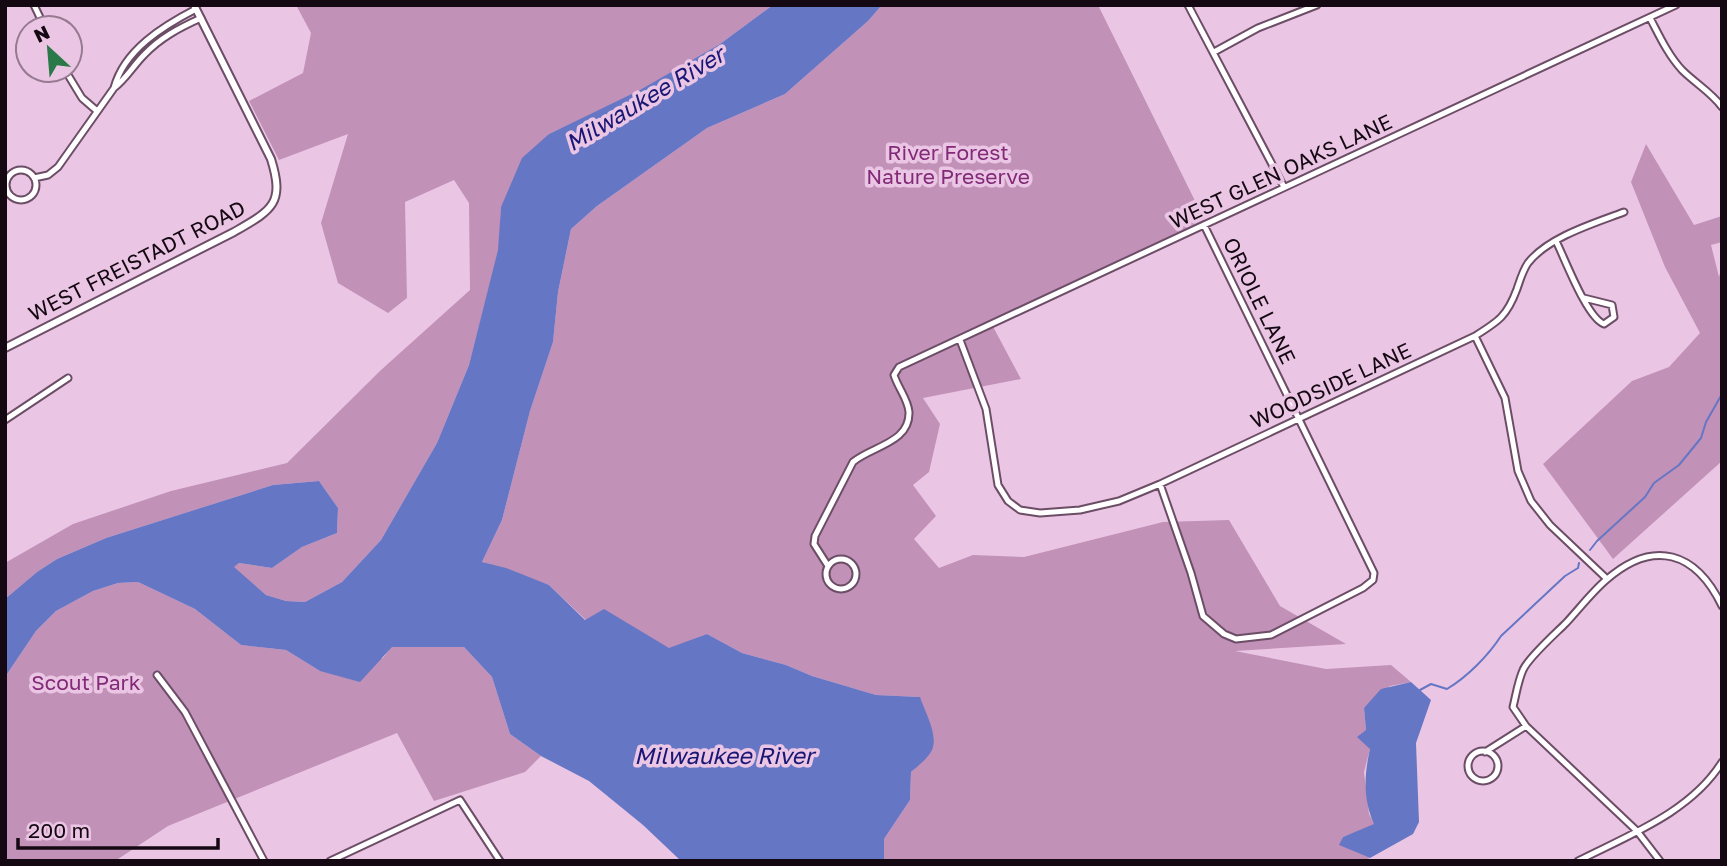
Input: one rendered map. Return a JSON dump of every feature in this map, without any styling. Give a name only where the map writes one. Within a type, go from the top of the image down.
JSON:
[{"type":"street","points":[[1188,5],[1284,187]]},
{"type":"street","points":[[1214,52],[1258,28],[1317,5]]},
{"type":"street","name":"WEST GLEN OAKS LANE","points":[[828,566],[814,544],[815,536],[853,462],[863,453],[889,443],[902,433],[907,422],[909,411],[894,375],[899,367],[1676,5]]},
{"type":"street","points":[[34,178],[48,175],[58,167],[114,88],[124,81],[144,55],[172,32],[201,18],[195,7],[167,25],[138,50],[117,75],[114,88]]},
{"type":"street","name":"WEST FREISTADT ROAD","points":[[5,348],[234,232],[260,217],[270,207],[278,182],[271,159],[201,18]]},
{"type":"street","points":[[1650,18],[1682,70],[1721,105]]},
{"type":"street","points":[[167,25],[172,32]]},
{"type":"street","points":[[138,50],[144,55]]},
{"type":"street","points":[[74,84],[82,98],[97,111]]},
{"type":"street","points":[[18,171],[27,172],[34,178],[35,188],[26,199],[12,197],[6,189],[9,176],[18,171]]},
{"type":"street","name":"WOODSIDE LANE","points":[[960,340],[986,409],[998,485],[1008,501],[1020,510],[1059,513],[1101,506],[1160,484],[1475,336],[1509,311],[1527,264],[1542,250],[1624,212]]},
{"type":"street","name":"ORIOLE LANE","points":[[1160,484],[1203,616],[1224,634],[1236,639],[1271,635],[1363,588],[1373,580],[1374,573],[1204,225]]},
{"type":"street","points":[[1556,242],[1584,298],[1599,323],[1607,323],[1614,317],[1612,305],[1584,298]]},
{"type":"street","points":[[1475,336],[1505,398],[1518,471],[1531,501],[1550,525],[1607,579]]},
{"type":"street","points":[[5,420],[68,377]]},
{"type":"street","points":[[1660,861],[1637,831],[1526,726],[1513,707],[1524,668],[1607,579],[1646,557],[1665,555],[1683,560],[1699,570],[1712,586],[1722,606]]},
{"type":"street","points":[[840,559],[849,562],[856,575],[852,584],[839,589],[830,585],[825,576],[828,566],[840,559]]},
{"type":"street","points":[[157,676],[186,712],[264,861]]},
{"type":"street","points":[[1485,752],[1497,761],[1497,771],[1490,779],[1480,781],[1472,777],[1468,764],[1472,756],[1485,752],[1526,726]]},
{"type":"street","points":[[1578,861],[1682,805],[1711,779],[1722,762]]},
{"type":"street","points":[[330,861],[460,800],[500,861]]},
{"type":"green space","points":[[296,5],[773,5],[720,44],[640,91],[549,134],[501,207],[499,250],[469,365],[437,443],[381,540],[342,582],[305,602],[286,601],[266,595],[233,567],[239,563],[272,568],[302,547],[337,533],[338,508],[319,481],[273,485],[106,538],[57,559],[5,599],[5,563],[73,524],[171,491],[287,463],[381,370],[470,290],[469,203],[454,180],[405,202],[407,298],[388,313],[338,283],[321,223],[348,134],[279,160],[249,101],[303,73],[311,33]]},
{"type":"green space","name":"River Forest Nature Preserve","points":[[882,5],[1098,5],[1205,221],[990,321],[1021,379],[923,398],[940,424],[929,472],[913,485],[936,516],[914,539],[939,568],[973,555],[1024,557],[1163,522],[1229,520],[1280,606],[1346,644],[1235,651],[1326,669],[1391,665],[1411,682],[1390,686],[1364,708],[1370,749],[1364,772],[1369,814],[1375,825],[1343,837],[1340,845],[1370,858],[1363,861],[884,861],[884,839],[910,800],[911,772],[923,761],[920,697],[876,695],[742,653],[707,634],[669,649],[604,610],[586,620],[549,585],[482,562],[502,520],[530,411],[553,342],[558,292],[571,229],[597,206],[707,128],[785,94],[868,21]]},
{"type":"green space","points":[[1646,144],[1694,225],[1722,216],[1722,242],[1711,245],[1719,277],[1722,266],[1722,461],[1613,559],[1543,464],[1632,381],[1669,367],[1700,333],[1665,267],[1631,182]]},
{"type":"green space","name":"Scout Park","points":[[138,582],[195,609],[241,645],[286,650],[320,671],[383,658],[392,646],[464,647],[492,677],[510,734],[541,756],[525,772],[434,801],[397,733],[168,826],[115,861],[5,861],[5,677],[36,631],[56,611],[93,591],[118,583]]},
{"type":"water","name":"Milwaukee River","points":[[773,5],[882,5],[868,21],[785,94],[707,128],[597,206],[571,229],[558,292],[553,342],[530,411],[502,520],[482,562],[506,568],[549,585],[585,620],[604,609],[669,648],[707,634],[742,653],[876,695],[920,697],[932,728],[933,747],[927,757],[911,772],[910,800],[884,839],[884,861],[681,861],[643,825],[589,781],[541,756],[510,734],[492,677],[464,647],[392,647],[360,682],[320,671],[286,650],[241,645],[195,609],[138,582],[118,583],[93,591],[56,611],[36,631],[5,677],[5,599],[37,572],[57,559],[106,538],[273,485],[319,481],[338,508],[337,533],[302,547],[272,568],[239,563],[234,567],[266,595],[286,601],[305,602],[342,582],[381,540],[437,443],[469,365],[498,250],[501,207],[522,158],[549,134],[640,90],[720,44]]},
{"type":"water","points":[[1411,682],[1431,700],[1416,743],[1419,822],[1413,834],[1370,858],[1339,845],[1343,837],[1374,824],[1366,787],[1370,749],[1357,737],[1366,730],[1364,708],[1381,689]]},
{"type":"waterway","points":[[1590,550],[1645,497],[1654,483],[1679,465],[1701,438],[1706,422],[1722,394]]},
{"type":"waterway","points":[[1420,690],[1431,684],[1447,689],[1462,678],[1501,636],[1565,576],[1578,568],[1579,563]]}]
